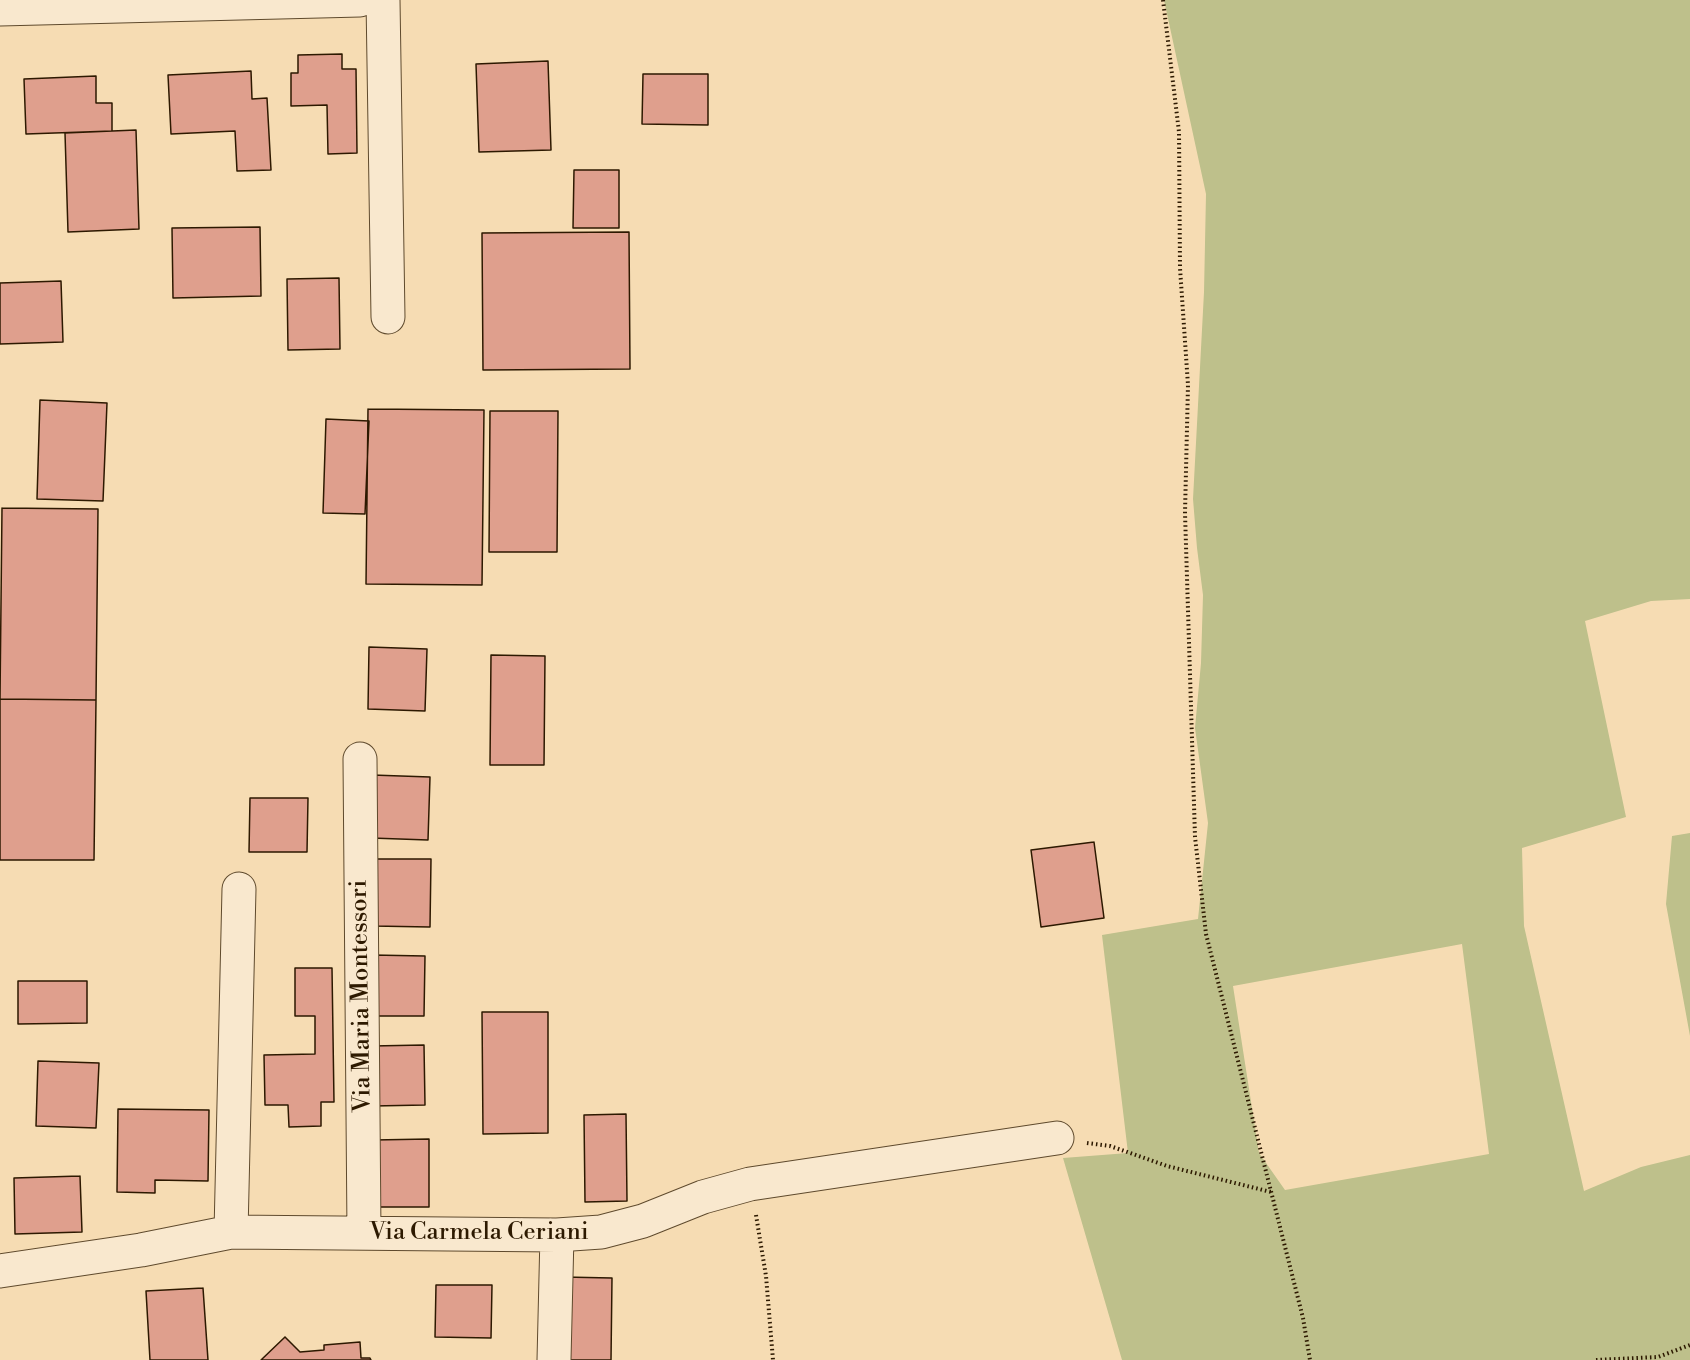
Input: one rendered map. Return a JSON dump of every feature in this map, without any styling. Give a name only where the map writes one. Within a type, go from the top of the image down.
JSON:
[{"type":"street","points":[[0,9],[360,0]]},
{"type":"street","points":[[383,0],[388,317]]},
{"type":"street","name":"Via Maria Montessori","points":[[360,759],[364,1233]]},
{"type":"street","points":[[231,1232],[239,889]]},
{"type":"street","name":"Via Carmela Ceriani","points":[[0,1271],[141,1250],[231,1232],[557,1235],[601,1232],[643,1221],[703,1197],[750,1184],[1057,1138]]},
{"type":"street","points":[[554,1360],[557,1235]]},
{"type":"path","points":[[1163,0],[1179,132],[1180,268],[1188,385],[1185,513],[1195,837],[1206,934],[1303,1318],[1310,1360]]},
{"type":"path","points":[[1057,1138],[1110,1146],[1167,1166],[1272,1192]]},
{"type":"path","points":[[750,1184],[766,1276],[773,1360]]},
{"type":"path","points":[[1596,1360],[1658,1357],[1690,1346]]},
{"type":"green space","points":[[1164,0],[1690,0],[1690,599],[1651,601],[1585,621],[1626,817],[1522,848],[1524,926],[1584,1191],[1641,1167],[1690,1155],[1690,1360],[1122,1360],[1063,1158],[1128,1153],[1102,935],[1198,919],[1208,823],[1195,728],[1201,663],[1203,595],[1193,499],[1204,292],[1206,194]],"holes":[[[1462,944],[1489,1154],[1285,1190],[1259,1153],[1233,986]]]},
{"type":"green space","points":[[1690,833],[1690,1036],[1666,904],[1672,836]]},
{"type":"building","points":[[342,54],[342,69],[356,69],[357,153],[328,154],[327,105],[291,106],[291,73],[298,73],[298,55]]},
{"type":"building","points":[[548,61],[551,150],[479,152],[476,64]]},
{"type":"building","points":[[251,71],[252,99],[267,98],[271,170],[237,171],[235,131],[171,134],[168,75]]},
{"type":"building","points":[[643,74],[708,74],[708,125],[642,124]]},
{"type":"building","points":[[96,76],[96,103],[112,103],[112,131],[26,134],[24,79]]},
{"type":"building","points":[[136,130],[139,229],[68,232],[65,133]]},
{"type":"building","points":[[574,170],[619,170],[619,228],[573,228]]},
{"type":"building","points":[[260,227],[261,296],[173,298],[172,228]]},
{"type":"building","points":[[629,232],[630,369],[483,370],[482,233]]},
{"type":"building","points":[[339,278],[340,349],[288,350],[287,279]]},
{"type":"building","points":[[61,281],[63,342],[0,344],[0,283]]},
{"type":"building","points":[[40,400],[107,403],[103,501],[37,499]]},
{"type":"building","points":[[368,409],[484,410],[482,585],[366,584]]},
{"type":"building","points":[[490,411],[558,411],[557,552],[489,552]]},
{"type":"building","points":[[326,419],[369,421],[365,514],[323,513]]},
{"type":"building","points":[[2,508],[98,509],[96,700],[0,699]]},
{"type":"building","points":[[369,647],[427,649],[425,711],[368,709]]},
{"type":"building","points":[[491,655],[545,656],[544,765],[490,765]]},
{"type":"building","points":[[0,699],[96,700],[94,860],[0,860]]},
{"type":"building","points":[[372,775],[430,777],[428,840],[371,838]]},
{"type":"building","points":[[250,798],[308,798],[307,852],[249,852]]},
{"type":"building","points":[[1094,842],[1104,918],[1041,927],[1031,850]]},
{"type":"building","points":[[375,859],[431,859],[430,927],[373,926]]},
{"type":"building","points":[[372,955],[425,956],[424,1016],[372,1016]]},
{"type":"building","points":[[295,968],[332,968],[334,1102],[321,1102],[321,1126],[289,1127],[288,1105],[265,1105],[264,1055],[315,1054],[315,1016],[295,1016]]},
{"type":"building","points":[[18,981],[87,981],[87,1023],[18,1024]]},
{"type":"building","points":[[482,1012],[548,1012],[548,1133],[483,1134]]},
{"type":"building","points":[[424,1045],[425,1105],[373,1106],[372,1046]]},
{"type":"building","points":[[38,1061],[99,1063],[96,1128],[36,1126]]},
{"type":"building","points":[[118,1109],[209,1110],[208,1181],[155,1180],[155,1193],[117,1192]]},
{"type":"building","points":[[626,1114],[627,1201],[585,1202],[584,1115]]},
{"type":"building","points":[[429,1139],[429,1207],[374,1207],[374,1140]]},
{"type":"building","points":[[80,1176],[82,1232],[15,1234],[14,1178]]},
{"type":"building","points":[[563,1277],[612,1278],[611,1360],[562,1360]]},
{"type":"building","points":[[436,1285],[492,1285],[491,1338],[435,1337]]},
{"type":"building","points":[[203,1288],[208,1360],[150,1360],[146,1291]]},
{"type":"building","points":[[285,1337],[300,1352],[324,1350],[324,1345],[360,1342],[361,1358],[371,1360],[261,1360]]}]
